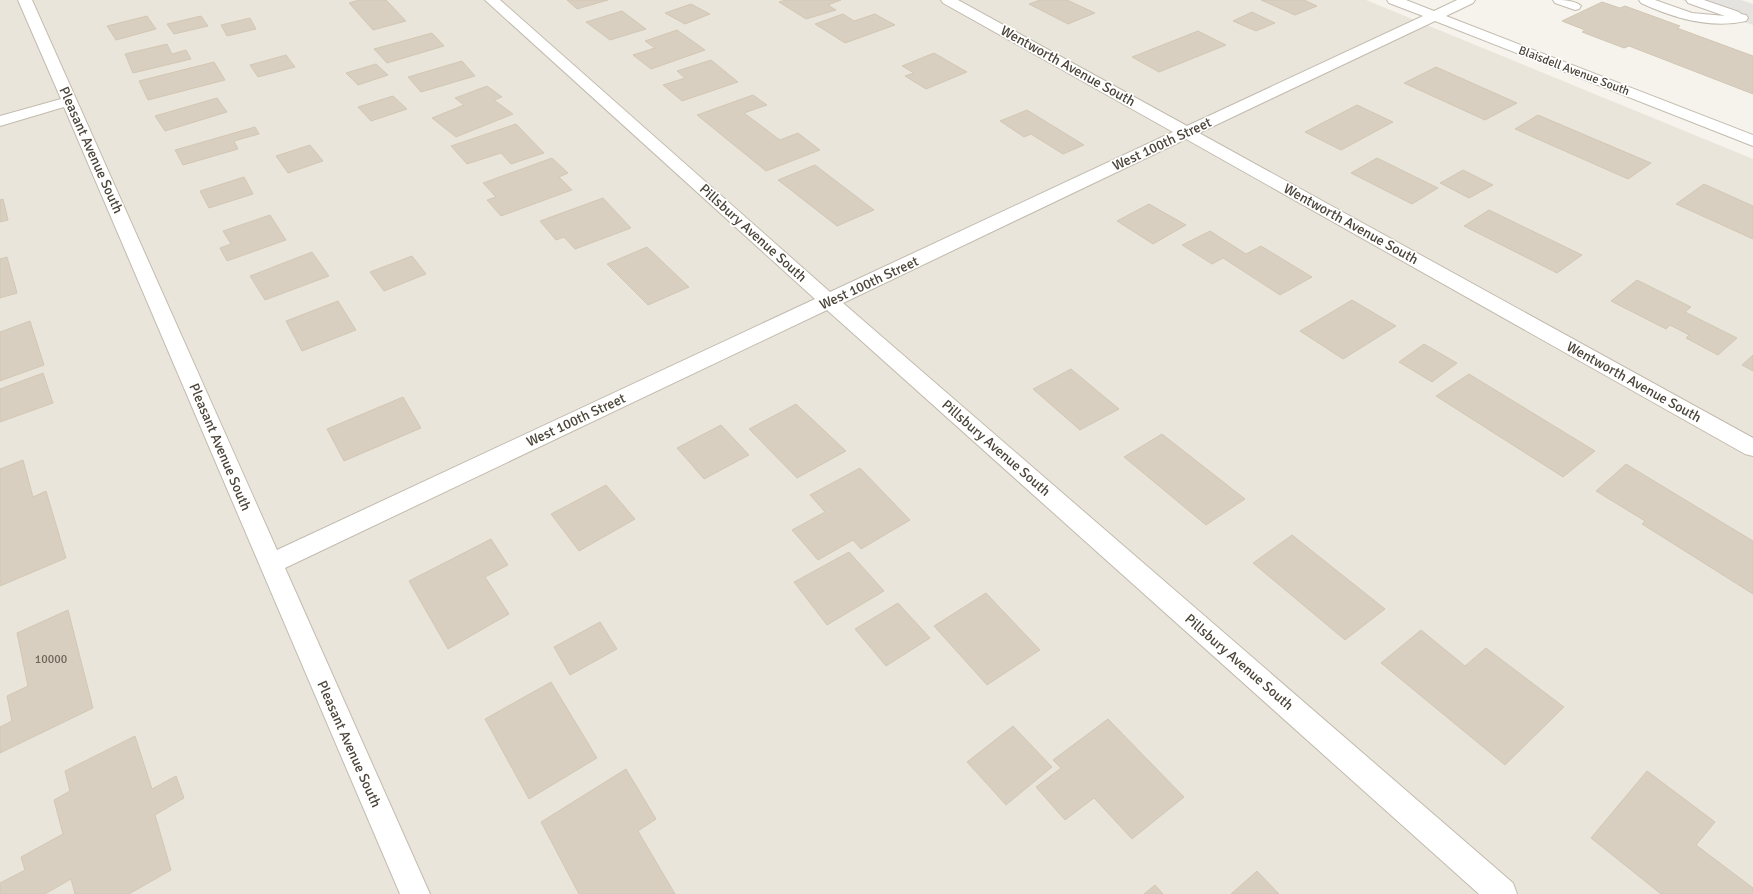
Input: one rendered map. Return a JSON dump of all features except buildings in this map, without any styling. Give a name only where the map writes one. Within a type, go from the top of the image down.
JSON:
[{"type":"street","name":"Pleasant Avenue South","points":[[25,0],[415,894]]},
{"type":"street","name":"Pillsbury Avenue South","points":[[492,0],[830,301],[1502,894]]},
{"type":"street","name":"Wentworth Avenue South","points":[[948,0],[1753,448]]},
{"type":"street","name":"Blaisdell Avenue South","points":[[1394,0],[1753,141]]},
{"type":"street","name":"West 100th Street","points":[[270,564],[1468,0]]},
{"type":"street","points":[[0,121],[70,101]]},
{"type":"lane","points":[[1559,0],[1575,6]]},
{"type":"lane","points":[[1645,0],[1677,13],[1692,17],[1720,21],[1748,20]]},
{"type":"lane","points":[[1692,0],[1748,20]]},
{"type":"shaded area","points":[[0,0],[1366,0],[1753,159],[1753,894],[0,894]]},
{"type":"shaded area","points":[[1682,0],[1741,0],[1753,4],[1753,25]]}]
